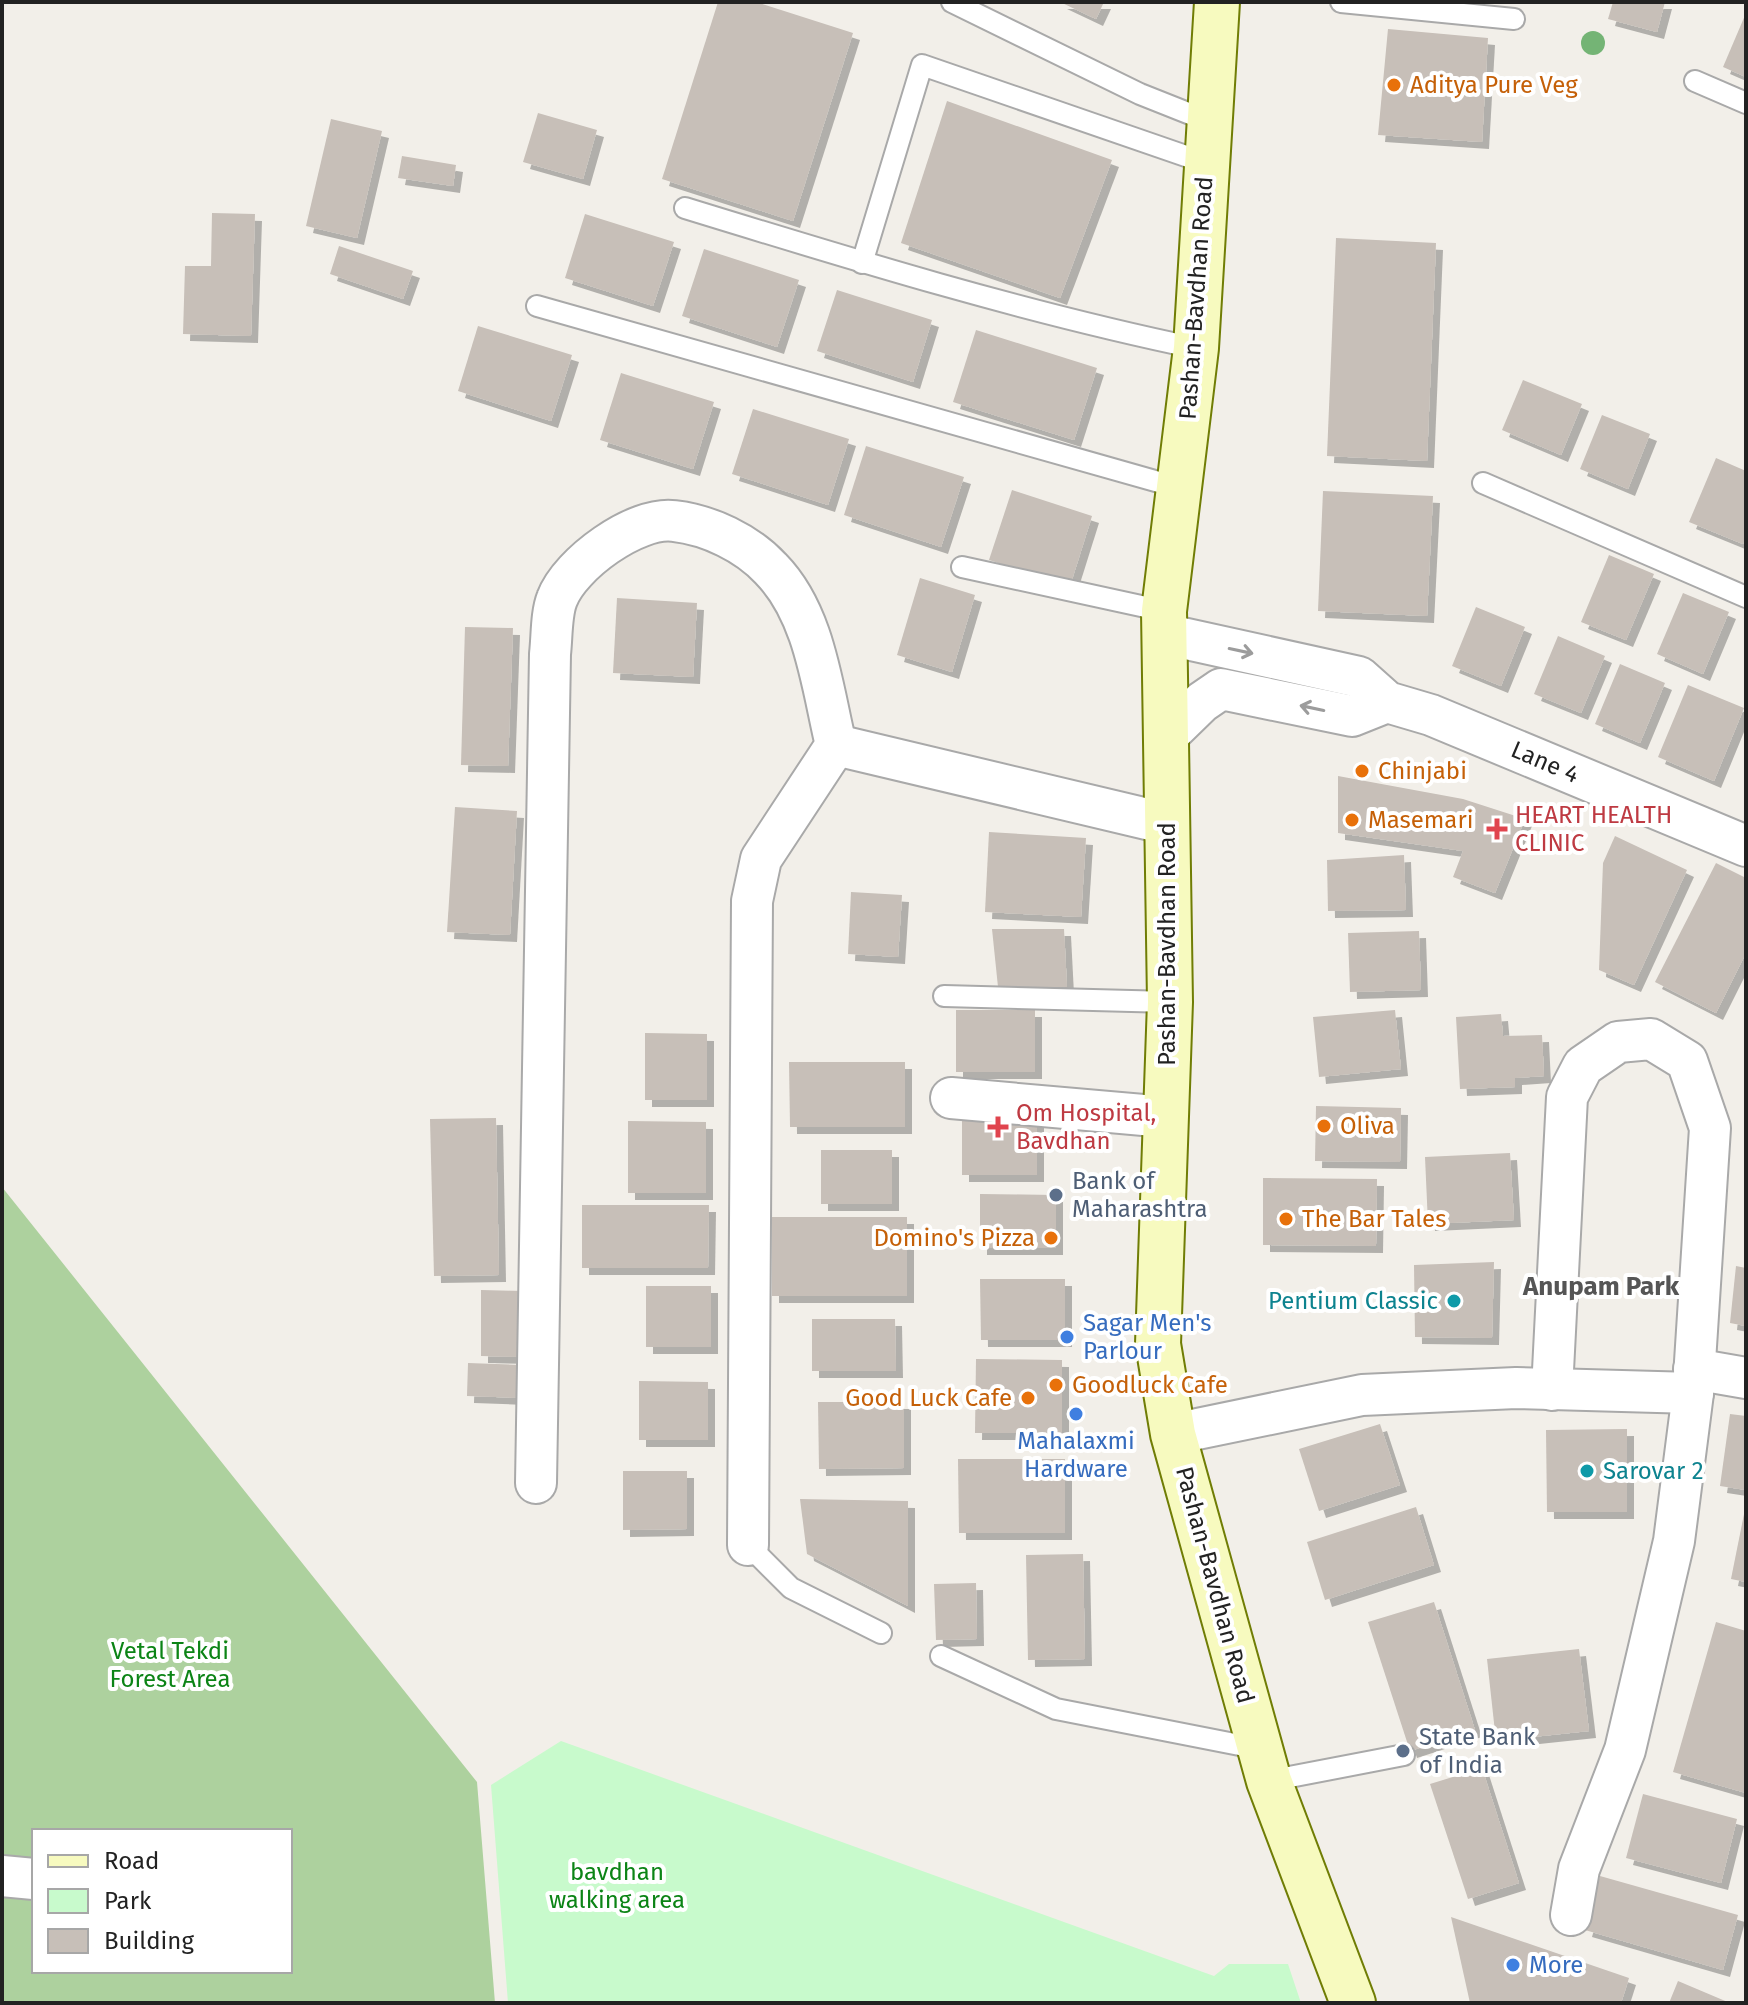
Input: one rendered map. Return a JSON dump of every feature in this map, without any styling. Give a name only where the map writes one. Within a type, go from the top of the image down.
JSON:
[{"type":"main road","name":"Pashan-Bavdhan Road","points":[[1217,2],[1196,348],[1164,623],[1170,1002],[1158,1344],[1173,1434],[1264,1765],[1353,2003]]},
{"type":"street","points":[[536,1483],[550,654],[557,599],[584,562],[615,537],[670,520],[719,532],[771,569],[806,623],[836,745],[761,859],[752,901],[748,1545]]},
{"type":"street","name":"Lane 4","points":[[1164,623],[1359,677],[1387,702],[1431,715],[1746,846]]},
{"type":"street","points":[[1166,737],[1202,702],[1221,689],[1352,716],[1387,702]]},
{"type":"street","points":[[836,745],[1168,824]]},
{"type":"street","points":[[1552,1390],[1567,1097],[1583,1066],[1618,1042],[1651,1039],[1687,1061],[1710,1128],[1694,1381],[1674,1541],[1625,1750],[1579,1869],[1571,1915]]},
{"type":"street","points":[[951,1098],[1166,1117]]},
{"type":"street","points":[[1173,1434],[1362,1395],[1552,1390],[1746,1378]]},
{"type":"street","points":[[2,1876],[32,1879]]},
{"type":"lane","points":[[952,2],[1140,94],[1207,142]]},
{"type":"lane","points":[[1341,2],[1514,19]]},
{"type":"lane","points":[[862,263],[922,65],[1207,142]]},
{"type":"lane","points":[[1695,81],[1746,103]]},
{"type":"lane","points":[[685,208],[862,263],[1119,332],[1196,348]]},
{"type":"lane","points":[[537,306],[1180,488]]},
{"type":"lane","points":[[1483,483],[1746,597]]},
{"type":"lane","points":[[962,567],[1164,623]]},
{"type":"lane","points":[[944,996],[1170,1002]]},
{"type":"lane","points":[[748,1545],[791,1588],[881,1633]]},
{"type":"lane","points":[[941,1656],[1056,1709],[1264,1765],[1404,1755]]},
{"type":"green space","name":"Vetal Tekdi Forest Area","points":[[2,1187],[477,1782],[495,2003],[2,2003]]},
{"type":"green space","name":"bavdhan walking area","points":[[561,1741],[1214,1976],[1229,1964],[1288,1964],[1301,2003],[508,2003],[491,1785]]},
{"type":"building","points":[[718,2],[756,2],[853,33],[793,221],[662,179]]},
{"type":"building","points":[[1060,2],[1104,2],[1096,19]]},
{"type":"building","points":[[1613,2],[1665,2],[1657,32],[1608,19]]},
{"type":"building","points":[[1746,13],[1746,77],[1723,67]]},
{"type":"building","points":[[1388,29],[1488,38],[1482,142],[1378,135]]},
{"type":"building","points":[[947,101],[1112,160],[1060,298],[901,243]]},
{"type":"building","points":[[538,113],[597,130],[583,179],[523,162]]},
{"type":"building","points":[[331,119],[382,131],[357,238],[306,226]]},
{"type":"building","points":[[402,156],[456,165],[453,186],[398,178]]},
{"type":"building","points":[[212,213],[255,214],[251,336],[183,334],[185,266],[211,266]]},
{"type":"building","points":[[585,214],[674,242],[653,306],[565,278]]},
{"type":"building","points":[[1336,238],[1436,243],[1427,461],[1327,456]]},
{"type":"building","points":[[339,246],[413,271],[403,299],[330,274]]},
{"type":"building","points":[[704,249],[799,280],[777,347],[682,316]]},
{"type":"building","points":[[837,290],[932,320],[913,382],[817,351]]},
{"type":"building","points":[[478,326],[572,355],[551,421],[458,391]]},
{"type":"building","points":[[976,330],[1097,368],[1074,440],[953,402]]},
{"type":"building","points":[[621,373],[714,402],[693,469],[600,440]]},
{"type":"building","points":[[1523,380],[1582,404],[1561,455],[1502,430]]},
{"type":"building","points":[[753,409],[849,439],[828,505],[732,474]]},
{"type":"building","points":[[1602,415],[1650,434],[1628,489],[1580,469]]},
{"type":"building","points":[[866,446],[964,477],[941,547],[844,515]]},
{"type":"building","points":[[1716,458],[1746,471],[1746,536],[1743,544],[1689,522]]},
{"type":"building","points":[[1012,490],[1092,516],[1070,586],[989,560]]},
{"type":"building","points":[[1323,491],[1433,496],[1427,616],[1318,611]]},
{"type":"building","points":[[1609,555],[1654,574],[1626,640],[1581,622]]},
{"type":"building","points":[[920,578],[975,595],[952,672],[897,655]]},
{"type":"building","points":[[1683,593],[1729,612],[1703,674],[1657,654]]},
{"type":"building","points":[[617,598],[697,603],[693,677],[613,673]]},
{"type":"building","points":[[1476,607],[1525,627],[1501,686],[1452,666]]},
{"type":"building","points":[[465,627],[513,628],[508,766],[461,765]]},
{"type":"building","points":[[1558,636],[1605,656],[1581,713],[1534,694]]},
{"type":"building","points":[[1620,664],[1665,683],[1640,743],[1595,724]]},
{"type":"building","points":[[1688,685],[1744,708],[1714,781],[1658,757]]},
{"type":"building","points":[[1338,776],[1463,799],[1525,819],[1495,893],[1453,877],[1463,851],[1338,833]]},
{"type":"building","points":[[455,807],[517,811],[510,935],[447,932]]},
{"type":"building","points":[[989,832],[1086,838],[1081,917],[985,912]]},
{"type":"building","points":[[1615,836],[1687,870],[1634,985],[1599,970],[1603,863]]},
{"type":"building","points":[[1404,855],[1406,910],[1328,911],[1327,860]]},
{"type":"building","points":[[1716,863],[1746,878],[1746,953],[1716,1013],[1655,982]]},
{"type":"building","points":[[851,892],[902,895],[898,957],[848,954]]},
{"type":"building","points":[[992,929],[1064,929],[1067,987],[998,987]]},
{"type":"building","points":[[1419,931],[1421,990],[1350,992],[1348,933]]},
{"type":"building","points":[[956,1010],[1035,1010],[1035,1072],[956,1072]]},
{"type":"building","points":[[1395,1010],[1401,1069],[1319,1077],[1313,1017]]},
{"type":"building","points":[[1501,1014],[1503,1036],[1542,1035],[1544,1076],[1515,1078],[1515,1087],[1460,1089],[1456,1017]]},
{"type":"building","points":[[645,1033],[707,1034],[707,1100],[645,1100]]},
{"type":"building","points":[[789,1062],[905,1062],[905,1127],[790,1127]]},
{"type":"building","points":[[1316,1106],[1401,1108],[1400,1162],[1315,1161]]},
{"type":"building","points":[[962,1117],[1037,1117],[1037,1175],[962,1175]]},
{"type":"building","points":[[496,1118],[499,1275],[434,1276],[430,1119]]},
{"type":"building","points":[[628,1121],[706,1122],[706,1193],[628,1193]]},
{"type":"building","points":[[821,1150],[892,1150],[892,1204],[821,1204]]},
{"type":"building","points":[[1510,1153],[1514,1220],[1428,1224],[1425,1157]]},
{"type":"building","points":[[1263,1178],[1377,1179],[1376,1246],[1263,1245]]},
{"type":"building","points":[[980,1194],[1056,1195],[1056,1248],[980,1248]]},
{"type":"building","points":[[582,1205],[709,1205],[708,1268],[582,1268]]},
{"type":"building","points":[[772,1217],[907,1217],[907,1296],[772,1296]]},
{"type":"building","name":"Pentium Classic","points":[[1494,1262],[1492,1338],[1415,1337],[1414,1265]]},
{"type":"building","points":[[1736,1266],[1746,1268],[1746,1326],[1730,1323]]},
{"type":"building","points":[[980,1279],[1065,1279],[1065,1340],[981,1340]]},
{"type":"building","points":[[646,1286],[711,1286],[711,1347],[646,1347]]},
{"type":"building","points":[[481,1290],[525,1291],[525,1357],[481,1356]]},
{"type":"building","points":[[812,1319],[895,1319],[896,1371],[812,1371]]},
{"type":"building","points":[[976,1359],[1062,1360],[1062,1433],[975,1433]]},
{"type":"building","points":[[468,1363],[521,1365],[520,1398],[467,1396]]},
{"type":"building","points":[[639,1381],[708,1382],[708,1440],[639,1440]]},
{"type":"building","points":[[818,1402],[904,1402],[904,1468],[819,1469]]},
{"type":"building","points":[[1730,1414],[1746,1416],[1746,1490],[1720,1486]]},
{"type":"building","points":[[1380,1424],[1400,1485],[1319,1511],[1299,1449]]},
{"type":"building","name":"Sarovar 2","points":[[1627,1429],[1627,1512],[1547,1512],[1546,1430]]},
{"type":"building","points":[[958,1459],[1065,1459],[1065,1533],[959,1533]]},
{"type":"building","points":[[623,1471],[687,1471],[687,1529],[623,1530]]},
{"type":"building","points":[[800,1499],[908,1501],[908,1606],[807,1554]]},
{"type":"building","points":[[1416,1507],[1434,1565],[1325,1600],[1307,1542]]},
{"type":"building","points":[[1746,1509],[1746,1582],[1731,1579]]},
{"type":"building","points":[[1083,1554],[1085,1659],[1028,1660],[1026,1555]]},
{"type":"building","points":[[976,1583],[977,1639],[936,1640],[934,1584]]},
{"type":"building","points":[[1434,1602],[1475,1730],[1410,1751],[1368,1622]]},
{"type":"building","points":[[1716,1622],[1746,1631],[1746,1793],[1673,1772]]},
{"type":"building","points":[[1579,1649],[1589,1731],[1496,1741],[1487,1659]]},
{"type":"building","points":[[1482,1768],[1519,1883],[1468,1899],[1430,1784]]},
{"type":"building","points":[[1643,1794],[1737,1819],[1721,1883],[1626,1858]]},
{"type":"building","points":[[1600,1876],[1738,1915],[1723,1970],[1585,1930]]},
{"type":"building","points":[[1451,1917],[1629,1978],[1621,2003],[1470,2003]]},
{"type":"building","points":[[1678,1981],[1730,2003],[1669,2003]]},
{"type":"place","name":"Aditya Pure Veg","points":[[1394,85]]},
{"type":"place","name":"Chinjabi","points":[[1362,771]]},
{"type":"place","name":"Masemari","points":[[1352,820]]},
{"type":"place","name":"HEART HEALTH CLINIC","points":[[1497,829]]},
{"type":"place","name":"Oliva","points":[[1324,1126]]},
{"type":"place","name":"Om Hospital, Bavdhan","points":[[998,1127]]},
{"type":"place","name":"Bank of Maharashtra","points":[[1056,1195]]},
{"type":"place","name":"The Bar Tales","points":[[1286,1219]]},
{"type":"place","name":"Domino's Pizza","points":[[1051,1238]]},
{"type":"place","name":"Pentium Classic","points":[[1454,1301]]},
{"type":"place","name":"Sagar Men's Parlour","points":[[1067,1337]]},
{"type":"place","name":"Goodluck Cafe","points":[[1056,1385]]},
{"type":"place","name":"Good Luck Cafe","points":[[1028,1398]]},
{"type":"place","name":"Mahalaxmi Hardware","points":[[1076,1414]]},
{"type":"place","name":"Sarovar 2","points":[[1587,1471]]},
{"type":"place","name":"State Bank of India","points":[[1403,1751]]},
{"type":"place","name":"More","points":[[1513,1965]]},
{"type":"district","name":"Anupam Park","points":[[1601,1286]]}]
